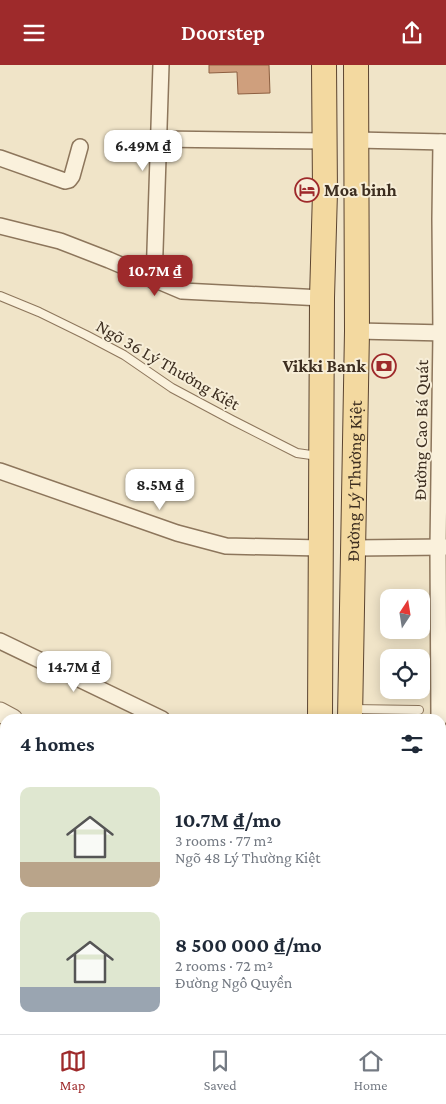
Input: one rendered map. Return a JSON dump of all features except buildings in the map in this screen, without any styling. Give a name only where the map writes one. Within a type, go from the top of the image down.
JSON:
[{"type":"main road","name":"Đường Lý Thường Kiệt","points":[[320,714],[322,298],[325,192],[324,65]]},
{"type":"main road","name":"Đường Lý Thường Kiệt","points":[[350,714],[357,331],[356,65]]},
{"type":"main road","points":[[324,141],[356,140]]},
{"type":"main road","points":[[325,192],[356,192]]},
{"type":"main road","points":[[321,548],[354,548]]},
{"type":"street","points":[[154,281],[160,65]]},
{"type":"street","points":[[158,139],[324,141]]},
{"type":"street","points":[[356,140],[444,142]]},
{"type":"street","name":"Đường Cao Bá Quát","points":[[439,714],[444,333],[440,219],[444,142]]},
{"type":"street","points":[[0,157],[65,181],[70,180],[72,176],[80,147]]},
{"type":"street","points":[[0,226],[60,241],[182,291],[322,298]]},
{"type":"street","points":[[357,331],[444,333]]},
{"type":"street","points":[[0,471],[177,533],[226,546],[321,548]]},
{"type":"street","points":[[354,548],[442,548]]},
{"type":"street","points":[[0,641],[152,714]]},
{"type":"lane","name":"Ngõ 36 Lý Thường Kiệt","points":[[0,296],[39,312],[124,355],[172,389],[297,453],[321,456]]},
{"type":"lane","points":[[350,714],[419,710]]},
{"type":"place","name":"Moa binh","points":[[307,190]]},
{"type":"place","name":"Vikki Bank","points":[[384,366]]}]
